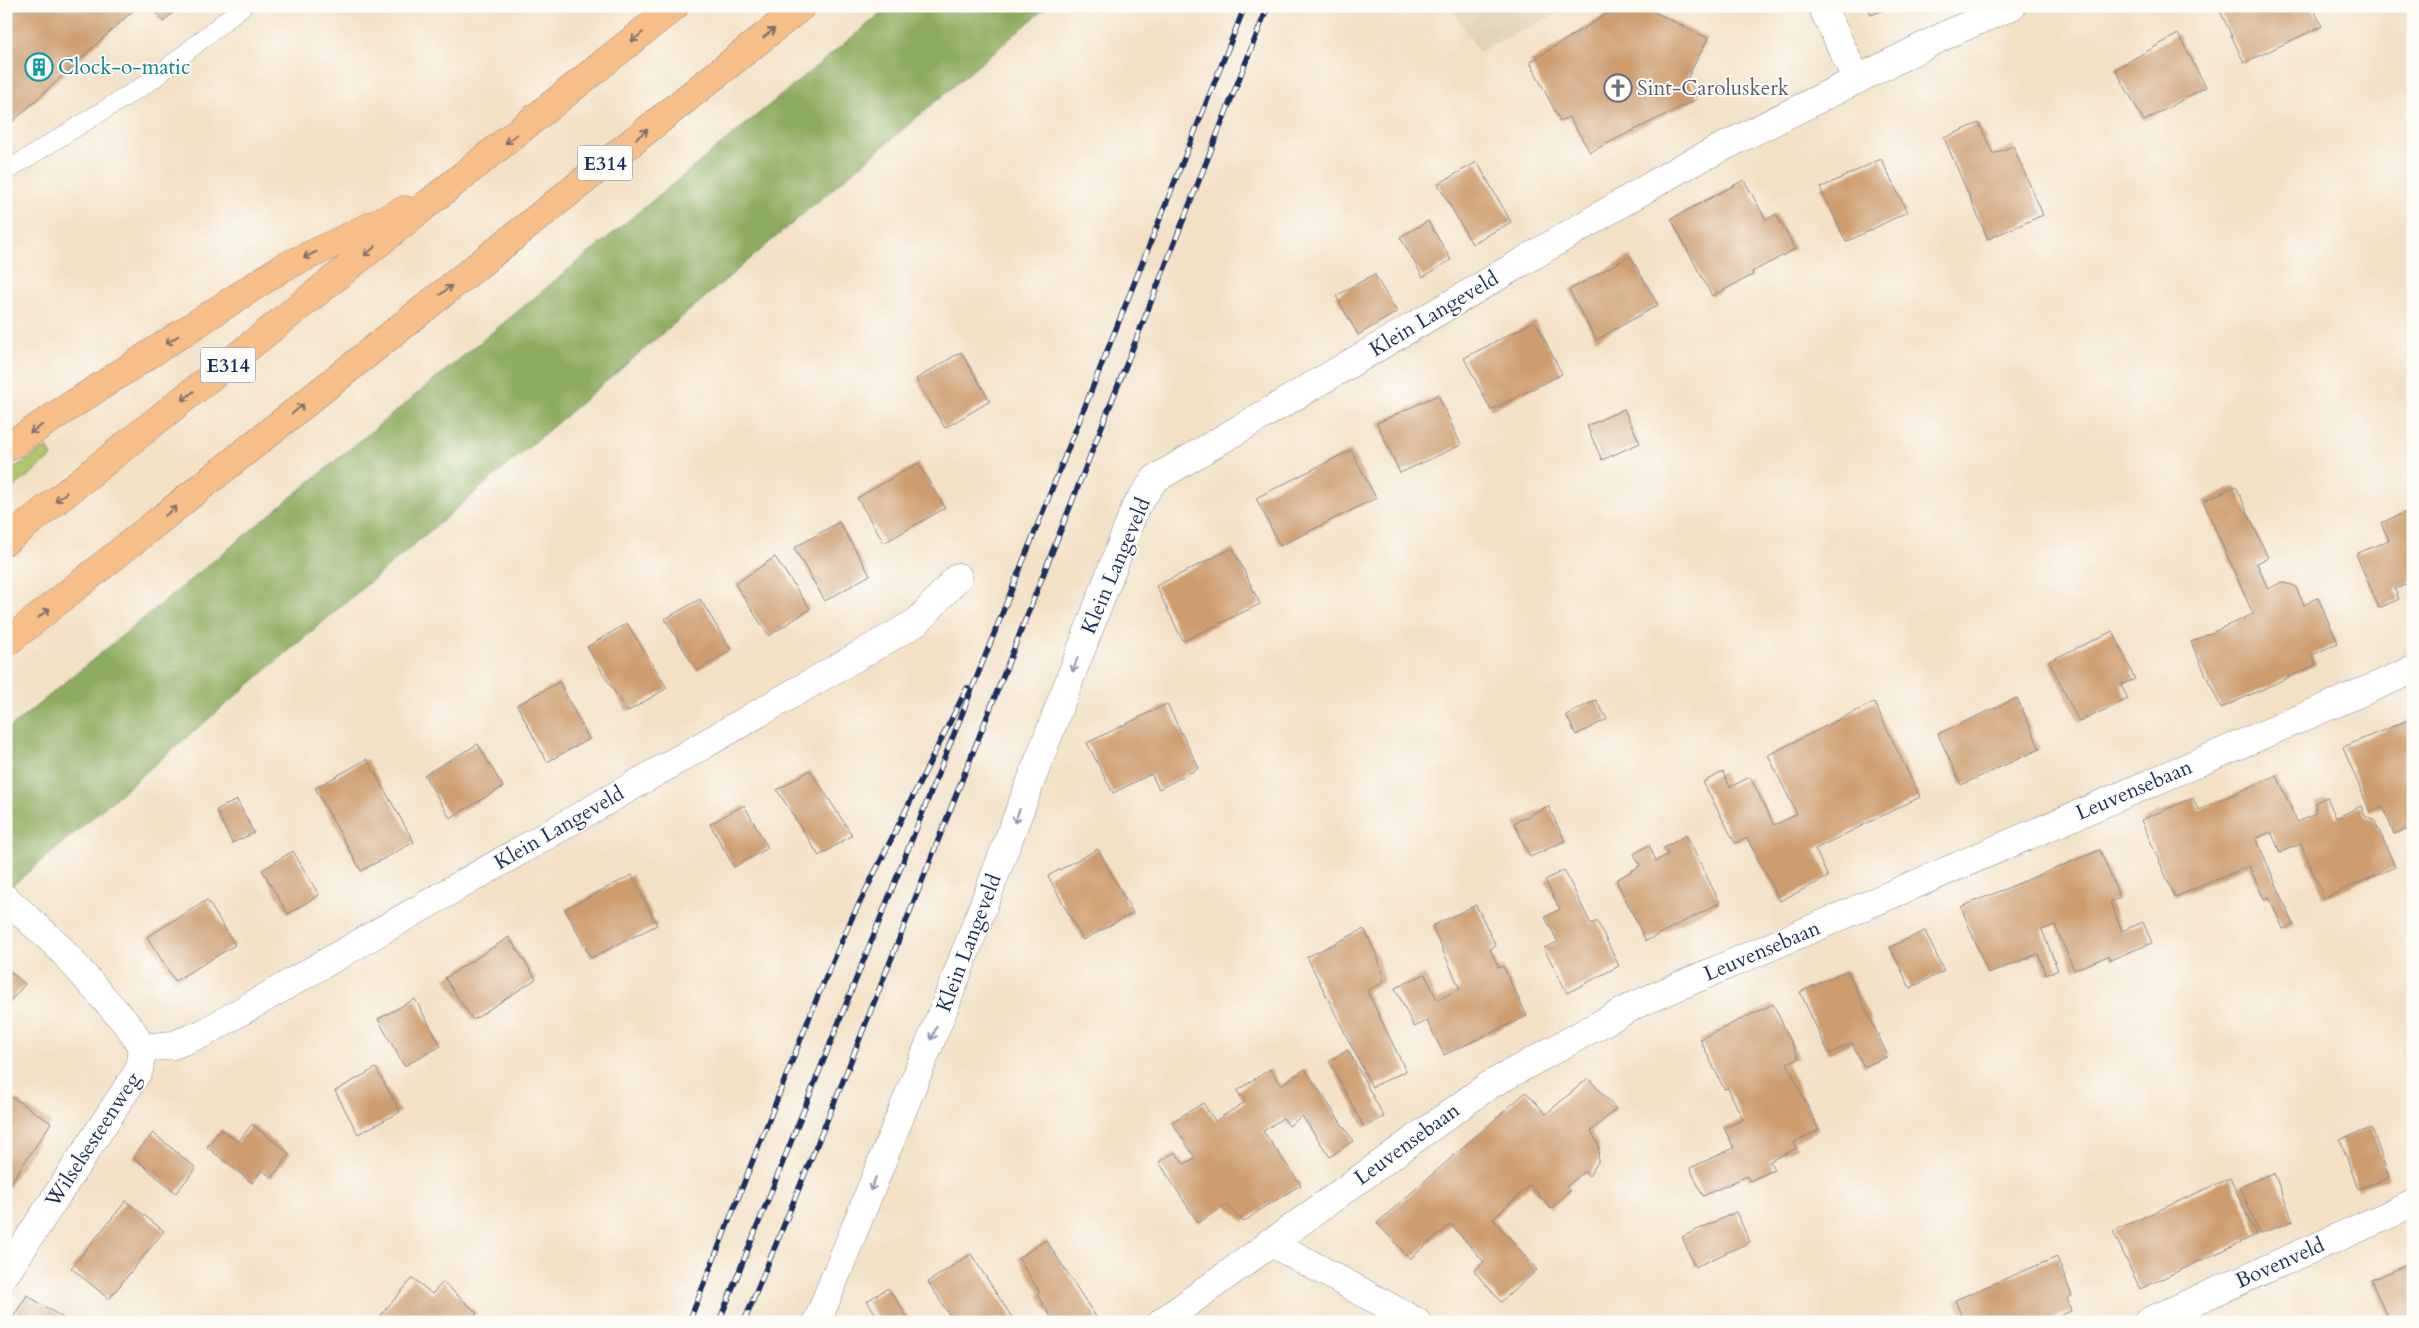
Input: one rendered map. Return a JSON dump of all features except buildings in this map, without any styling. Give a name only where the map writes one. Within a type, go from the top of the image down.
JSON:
[{"type":"highway","name":"E314","points":[[6,541],[675,6]]},
{"type":"highway","name":"E314","points":[[6,643],[802,6]]},
{"type":"highway","points":[[6,448],[282,268],[449,188]]},
{"type":"street","points":[[1822,6],[1857,80]]},
{"type":"street","name":"Klein Langeveld","points":[[818,1322],[946,1003],[1136,506],[1155,479],[1680,168],[1950,33],[2012,6]]},
{"type":"street","name":"Klein Langeveld","points":[[142,1048],[172,1045],[202,1034],[917,622],[958,577]]},
{"type":"street","name":"Leuvensebaan","points":[[1162,1322],[1488,1086],[1635,1005],[2413,670]]},
{"type":"street","name":"Wilselsesteenweg","points":[[6,899],[57,945],[132,1028],[142,1048],[139,1070],[130,1085],[6,1273]]},
{"type":"street","name":"Bovenveld","points":[[2147,1322],[2413,1204]]},
{"type":"street","points":[[1270,1242],[1417,1322]]},
{"type":"lane","points":[[6,171],[151,81],[243,6]]},
{"type":"shaded area","points":[[1450,6],[1572,6],[1479,52]]},
{"type":"green space","points":[[890,6],[1048,6],[6,891],[6,731]]},
{"type":"green space","points":[[47,447],[52,457],[6,493],[6,473]]},
{"type":"railway","points":[[719,1322],[1245,6]]},
{"type":"railway","points":[[744,1322],[841,1086],[1268,6]]},
{"type":"railway","points":[[689,1322],[817,998],[851,920],[967,688]]},
{"type":"place","name":"Clock-o-matic","points":[[39,67]]},
{"type":"place","name":"Sint-Caroluskerk","points":[[1618,88]]}]
